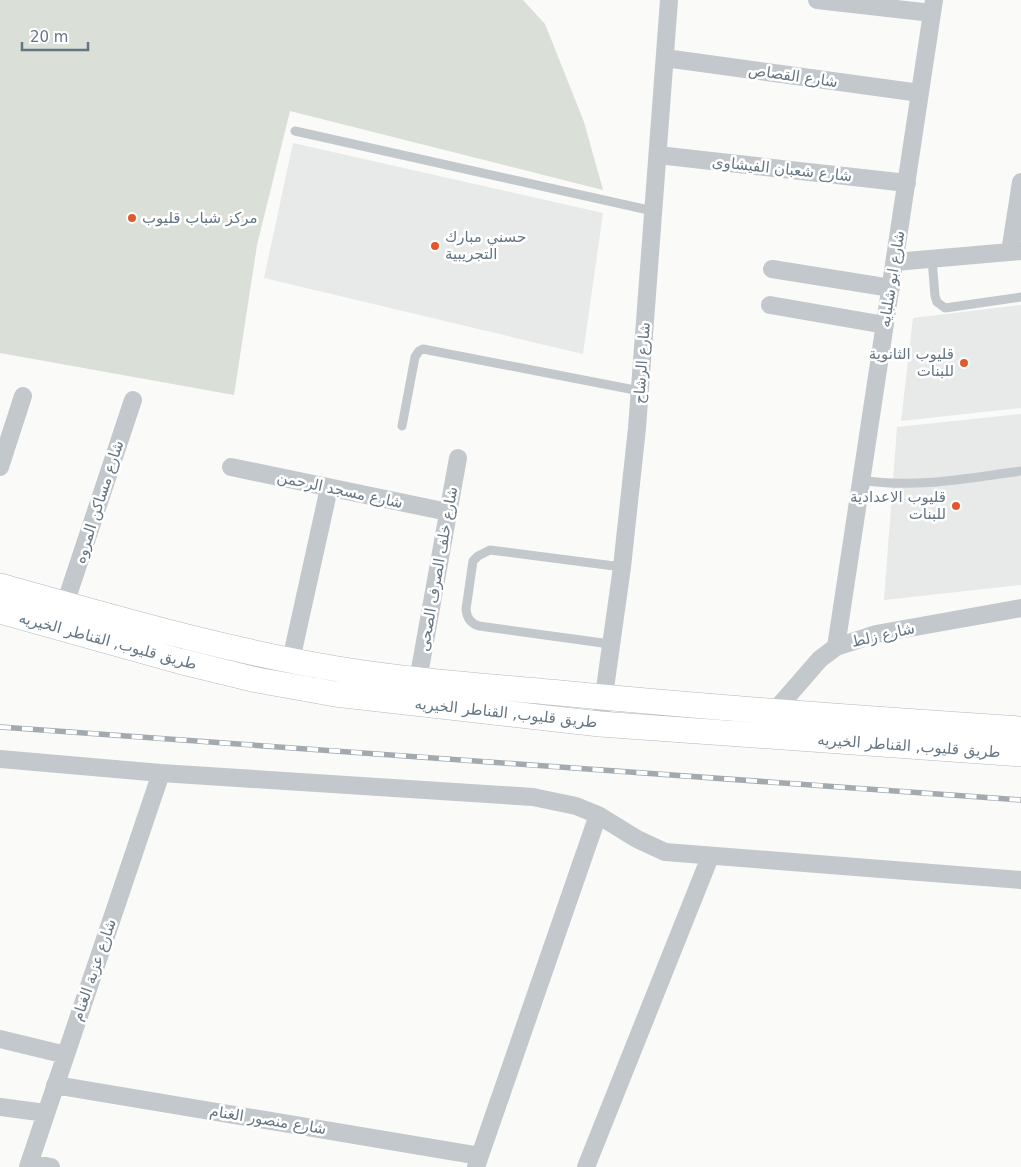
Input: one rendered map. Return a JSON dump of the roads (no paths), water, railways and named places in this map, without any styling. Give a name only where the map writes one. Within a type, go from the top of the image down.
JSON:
[{"type":"main road","name":"طريق قليوب, القناطر الخيريه","points":[[0,586],[184,637],[339,669],[418,680],[773,712],[1021,729]]},
{"type":"main road","name":"طريق قليوب, القناطر الخيريه","points":[[0,611],[179,661],[257,680],[335,694],[600,724],[1021,754]]},
{"type":"street","name":"شارع الرشاح","points":[[600,724],[622,567],[640,391],[669,0]]},
{"type":"street","points":[[817,0],[933,6]]},
{"type":"street","name":"شارع ابو شلبايه","points":[[836,647],[892,288],[933,6]]},
{"type":"street","name":"شارع القصاص","points":[[665,58],[920,93]]},
{"type":"street","name":"شارع شعبان الفيشاوى","points":[[658,155],[907,183]]},
{"type":"street","points":[[895,262],[1015,251],[1021,182]]},
{"type":"street","points":[[772,270],[892,288]]},
{"type":"street","points":[[770,305],[885,324]]},
{"type":"street","points":[[0,467],[23,396]]},
{"type":"street","name":"شارع مساكن المروه","points":[[66,604],[133,400]]},
{"type":"street","name":"شارع خلف الصرف الصحى","points":[[418,680],[458,458]]},
{"type":"street","name":"شارع مسجد الرحمن","points":[[231,467],[448,512]]},
{"type":"street","points":[[291,660],[329,488]]},
{"type":"street","name":"شارع زلط","points":[[773,712],[820,659],[836,647],[876,634],[1021,608]]},
{"type":"street","points":[[0,759],[161,773],[533,798],[576,806],[598,815],[637,839],[665,852],[1021,880]]},
{"type":"street","name":"شارع عزبة الغنام","points":[[29,1165],[161,773]]},
{"type":"street","points":[[478,1161],[598,815]]},
{"type":"street","points":[[586,1167],[710,857]]},
{"type":"street","points":[[0,1039],[66,1055]]},
{"type":"street","name":"شارع منصور الغنام","points":[[55,1085],[478,1161]]},
{"type":"street","points":[[0,1107],[46,1113]]},
{"type":"street","points":[[29,1165],[51,1167]]},
{"type":"lane","points":[[295,131],[653,211]]},
{"type":"lane","points":[[932,259],[935,296],[940,305],[945,308],[1021,297]]},
{"type":"lane","points":[[402,426],[415,357],[423,349],[640,391]]},
{"type":"lane","points":[[861,480],[891,484],[916,484],[1021,471]]},
{"type":"lane","points":[[610,644],[479,626],[471,622],[466,609],[473,561],[490,550],[622,567]]},
{"type":"railway","points":[[0,727],[1021,800]]},
{"type":"place","name":"مركز شباب قليوب","points":[[132,218]]},
{"type":"place","name":"حسني مبارك التجريبية","points":[[435,246]]},
{"type":"place","name":"قليوب الثانوية للبنات","points":[[964,363]]},
{"type":"place","name":"قليوب الاعدادية للبنات","points":[[956,506]]}]
